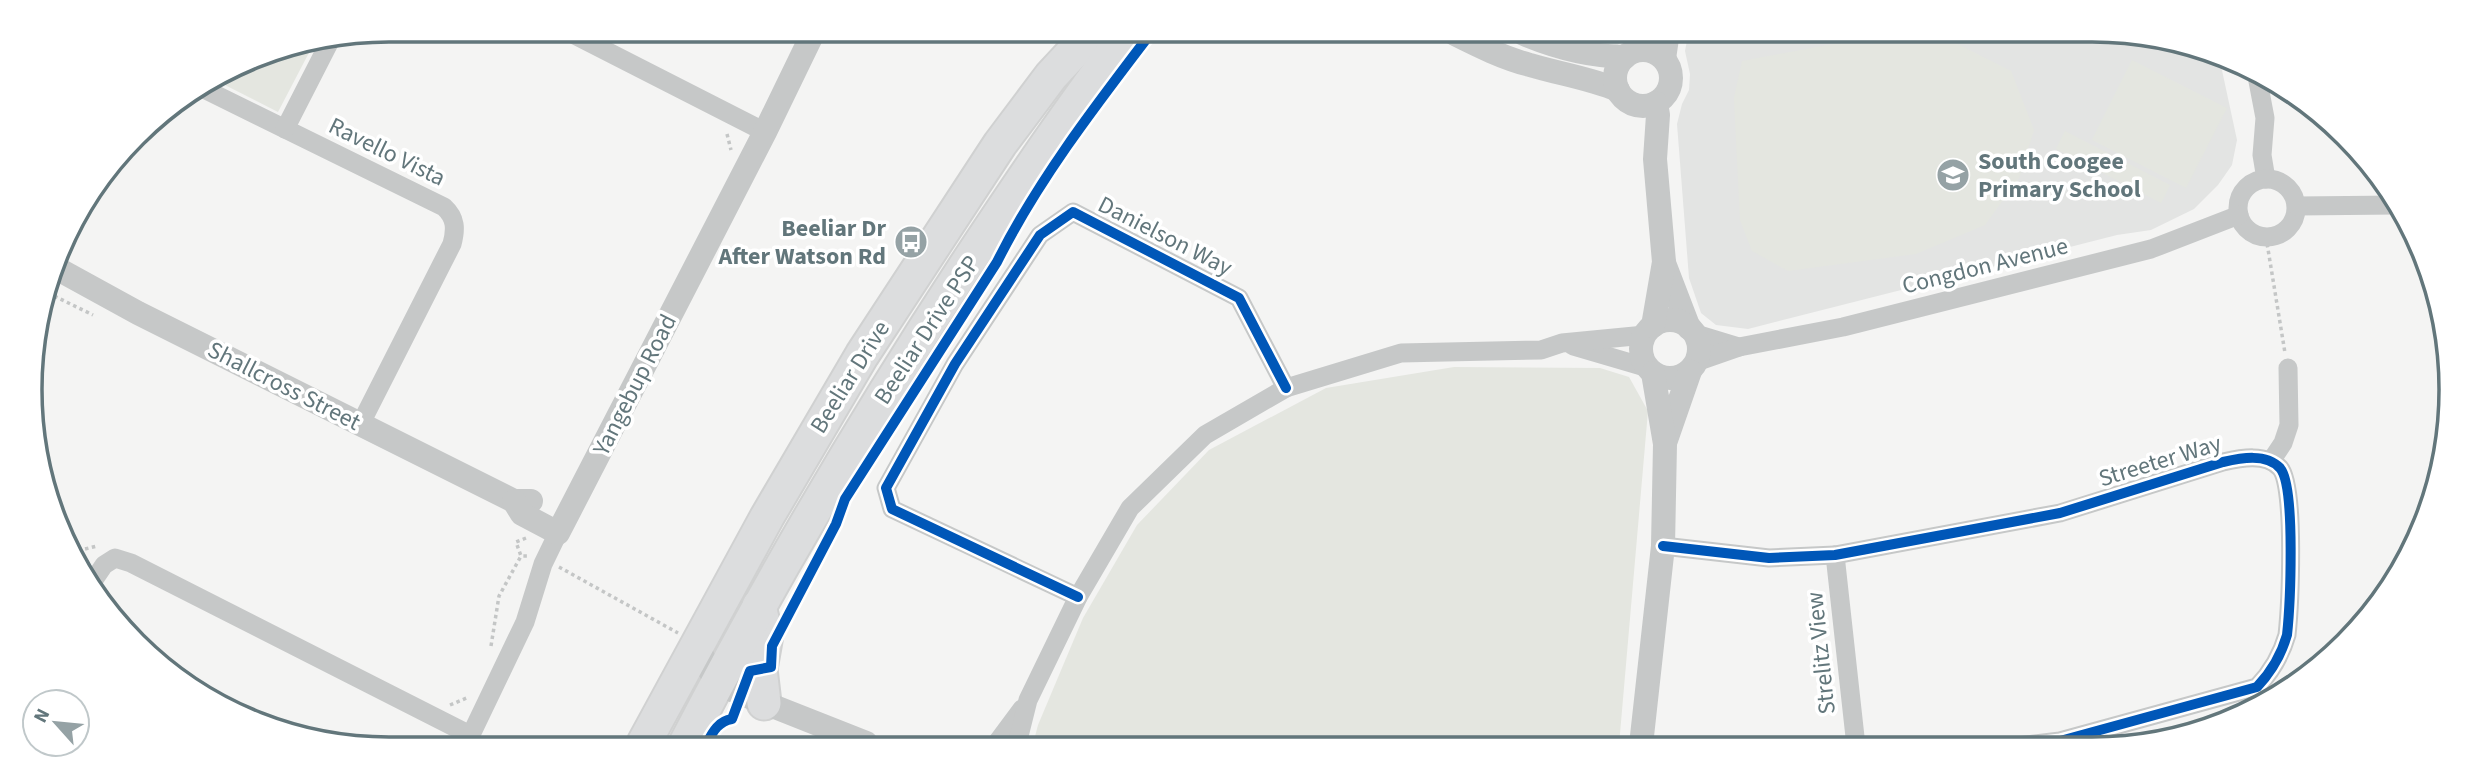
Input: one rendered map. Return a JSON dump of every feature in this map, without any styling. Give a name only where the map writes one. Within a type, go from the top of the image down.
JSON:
[{"type":"highway","name":"Beeliar Drive","points":[[647,737],[667,698],[690,634],[948,221],[1000,144],[1044,86],[1083,42]]},
{"type":"highway","name":"Beeliar Drive","points":[[689,737],[759,606],[903,362],[1057,130],[1121,42]]},
{"type":"highway","points":[[759,606],[766,635],[761,669],[764,703]]},
{"type":"street","points":[[592,42],[765,132]]},
{"type":"street","name":"Yangebup Road","points":[[470,737],[525,622],[545,560],[562,525],[809,42]]},
{"type":"street","points":[[1472,42],[1527,64],[1590,79],[1647,106],[1656,103],[1668,92],[1671,77],[1666,62],[1669,42]]},
{"type":"street","points":[[1543,42],[1601,56],[1639,47],[1654,52],[1666,62]]},
{"type":"street","points":[[1639,47],[1616,72],[1624,96],[1655,159]]},
{"type":"street","points":[[285,129],[326,48]]},
{"type":"street","points":[[2259,86],[2265,118],[2262,155],[2266,179]]},
{"type":"street","name":"Ravello Vista","points":[[211,92],[444,207],[454,220],[452,244],[360,425]]},
{"type":"street","points":[[1656,103],[1658,115],[1655,159],[1664,262],[1691,330],[1698,340],[1699,352],[1665,444]]},
{"type":"street","points":[[2266,179],[2275,180],[2290,189],[2297,206],[2292,224],[2276,236],[2266,237],[2249,231],[2239,215],[2238,204],[2241,195],[2256,181],[2266,179]]},
{"type":"street","points":[[2297,206],[2385,205]]},
{"type":"street","name":"Danielson Way","points":[[1078,597],[892,509],[886,488],[955,364],[1040,234],[1073,212],[1239,298],[1286,388]]},
{"type":"street","name":"Congdon Avenue","points":[[1693,366],[1738,348],[1843,327],[2151,249],[2239,215]]},
{"type":"street","points":[[1642,737],[1663,546],[1665,444],[1650,371],[1640,352],[1649,331],[1664,262]]},
{"type":"street","name":"Shallcross Street","points":[[62,272],[138,313],[514,501],[532,501],[562,525]]},
{"type":"street","points":[[1001,737],[1028,700],[1078,597],[1130,508],[1205,435],[1286,388],[1401,353],[1541,350],[1562,343],[1649,331],[1670,320],[1682,323],[1691,330]]},
{"type":"street","name":"Congdon Avenue","points":[[1691,330],[1738,348]]},
{"type":"street","points":[[1562,343],[1671,379],[1681,376],[1693,366]]},
{"type":"street","points":[[2261,692],[2283,652],[2289,616],[2288,486],[2286,477],[2271,461],[2283,443],[2289,425],[2288,368]]},
{"type":"street","name":"Streeter Way","points":[[1663,546],[1769,558],[1835,555],[2060,513],[2223,461],[2246,458],[2271,461]]},
{"type":"street","name":"Shallcross Street","points":[[514,501],[522,514],[536,521],[562,525]]},
{"type":"street","name":"Strelitz View","points":[[1835,555],[1855,737]]},
{"type":"street","points":[[97,576],[104,565],[115,558],[131,563],[440,719],[466,737]]},
{"type":"street","points":[[690,634],[717,684]]},
{"type":"street","points":[[667,698],[717,684],[851,737]]},
{"type":"street","points":[[2089,737],[2250,698]]},
{"type":"street","points":[[1019,737],[1028,700]]},
{"type":"path","points":[[733,116],[726,132],[734,159]]},
{"type":"path","points":[[2266,237],[2288,368]]},
{"type":"path","points":[[490,655],[499,596],[521,556],[516,542],[530,536],[536,521]]},
{"type":"path","points":[[521,556],[538,556],[681,635],[690,634]]},
{"type":"path","points":[[440,719],[447,706],[470,697]]},
{"type":"shaded area","points":[[1584,42],[1621,42],[1616,46]]},
{"type":"shaded area","name":"South Coogee Primary School","points":[[1687,42],[2092,42],[2137,45],[2181,54],[2221,67],[2237,140],[2232,165],[2218,185],[2194,209],[2151,230],[2117,235],[1748,329],[1716,325],[1701,313],[1689,278],[1677,124],[1689,90],[1690,74],[1685,51]]},
{"type":"shaded area","points":[[1843,42],[1954,42],[2011,71],[2034,130],[2019,178],[1985,225],[1916,254],[1788,271],[1752,251],[1740,220],[1734,98],[1742,61]]},
{"type":"shaded area","points":[[309,52],[278,112],[224,85],[257,68]]},
{"type":"shaded area","points":[[2132,60],[2227,108],[2186,188],[2092,140]]},
{"type":"shaded area","points":[[2065,131],[2170,185],[2161,203],[2056,149]]},
{"type":"shaded area","points":[[1454,367],[1600,368],[1629,377],[1648,411],[1620,737],[1035,737],[1083,618],[1137,525],[1209,450],[1326,388]]},
{"type":"cycle path","name":"Beeliar Drive PSP","points":[[710,737],[723,722],[732,719],[750,671],[771,667],[772,646],[836,524],[845,499],[997,262],[1049,172],[1144,42]]},
{"type":"cycle path","points":[[1078,597],[892,509],[886,488],[955,364],[1040,235],[1073,212],[1239,298],[1286,388]]},
{"type":"cycle path","points":[[1663,546],[1769,558],[1835,555],[2060,513],[2230,460],[2261,458],[2274,463],[2280,468],[2285,479],[2288,498],[2290,575],[2287,635],[2282,650],[2267,675],[2257,687],[2075,737]]},
{"type":"place","name":"South Coogee Primary School","points":[[1953,175]]},
{"type":"place","name":"Beeliar Dr After Watson Rd","points":[[911,242]]}]
